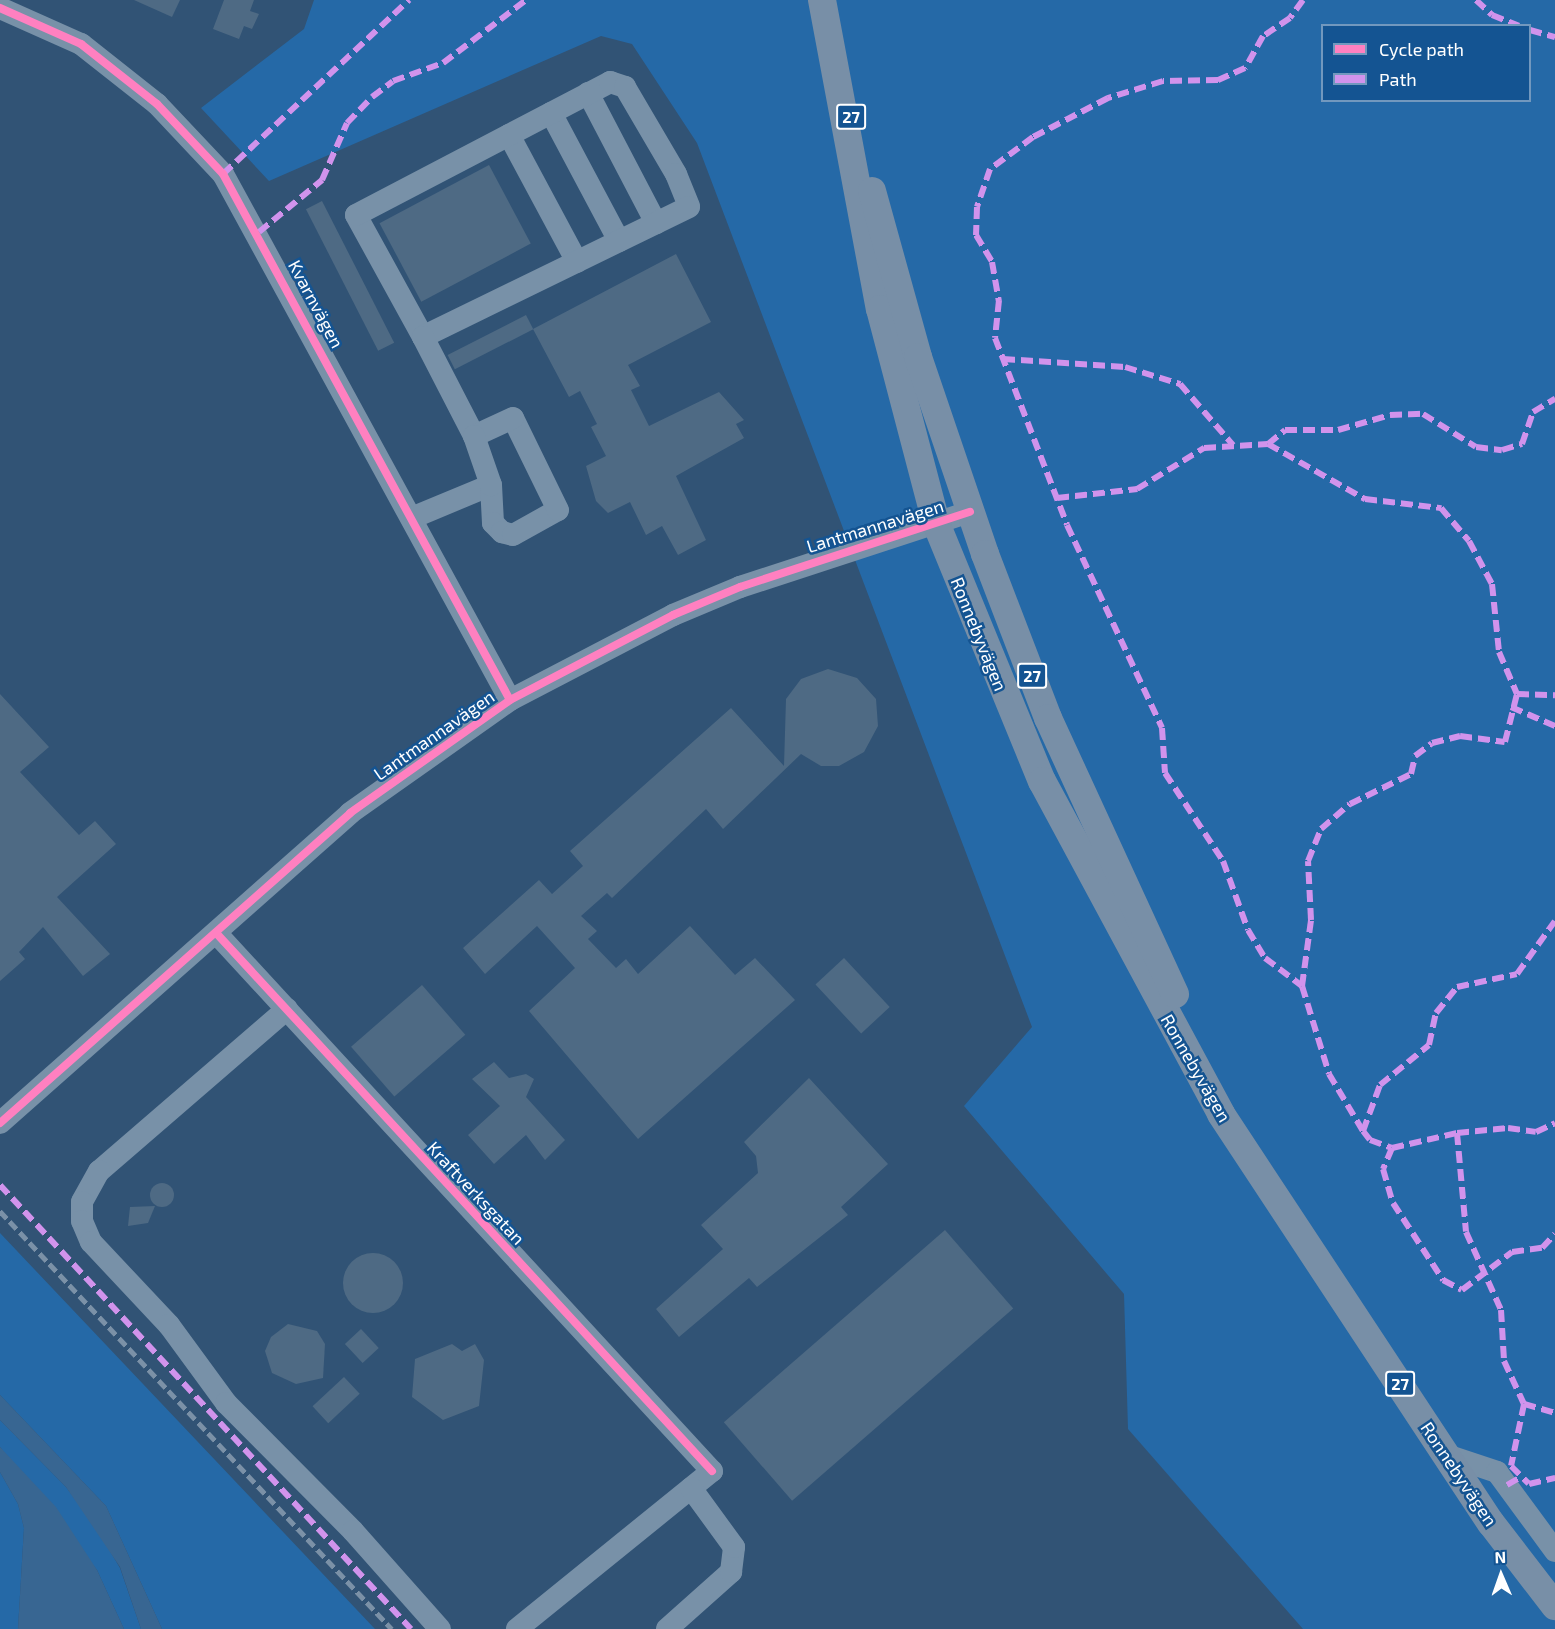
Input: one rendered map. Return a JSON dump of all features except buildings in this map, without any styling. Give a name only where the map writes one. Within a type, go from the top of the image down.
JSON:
[{"type":"main road","name":"Ronnebyvägen","points":[[822,0],[880,309],[936,523],[1042,781],[1182,1048],[1446,1455],[1555,1606]]},
{"type":"main road","name":"Ronnebyvägen","points":[[835,62],[918,357],[970,512],[1104,844],[1234,1109],[1253,1157]]},
{"type":"street","name":"Kvarnvägen","points":[[9,6],[43,23],[102,61],[157,104],[223,174],[414,517],[510,700]]},
{"type":"street","points":[[423,337],[688,207],[676,174],[625,87],[610,82],[356,215],[474,436],[491,485],[493,523],[502,532],[513,535],[558,510],[513,418],[474,436]]},
{"type":"street","points":[[588,93],[656,223]]},
{"type":"street","points":[[551,113],[619,241]]},
{"type":"street","points":[[509,135],[577,262]]},
{"type":"street","points":[[414,517],[491,485]]},
{"type":"street","name":"Lantmannavägen","points":[[0,1123],[219,935],[350,813],[510,700],[672,615],[740,586],[970,512]]},
{"type":"street","name":"Kraftverksgatan","points":[[219,935],[712,1471],[691,1488]]},
{"type":"street","points":[[287,1009],[99,1171],[84,1195],[82,1221],[91,1242],[169,1325],[226,1403],[353,1531],[440,1629]]},
{"type":"street","points":[[1446,1455],[1497,1472],[1555,1551]]},
{"type":"street","points":[[517,1629],[691,1488],[734,1547],[731,1572],[667,1629]]},
{"type":"shaded area","points":[[314,0],[1555,0],[1555,1629],[1303,1629],[1128,1429],[1124,1294],[964,1106],[1032,1027],[697,143],[632,44],[601,36],[269,181],[201,108],[304,29]]},
{"type":"shaded area","points":[[0,1233],[375,1629],[162,1629],[106,1506],[0,1395]]},
{"type":"shaded area","points":[[0,1395],[106,1506],[162,1629],[141,1629],[120,1567],[66,1487],[0,1420]]},
{"type":"shaded area","points":[[0,1420],[66,1487],[95,1526],[120,1568],[141,1629],[124,1629],[97,1570],[0,1447]]},
{"type":"shaded area","points":[[0,1447],[56,1507],[97,1570],[124,1629],[18,1629],[24,1528],[18,1504],[0,1472]]},
{"type":"shaded area","points":[[0,1472],[18,1504],[24,1528],[18,1629],[0,1629]]},
{"type":"railway","points":[[0,1211],[392,1629]]},
{"type":"marked path","points":[[223,174],[409,0]]},
{"type":"marked path","points":[[259,232],[322,180],[347,123],[372,97],[393,81],[443,63],[526,0]]},
{"type":"marked path","points":[[1303,0],[1290,18],[1263,36],[1245,68],[1218,80],[1163,81],[1108,98],[1033,137],[990,169],[977,207],[976,235],[992,262],[999,300],[995,338],[1067,525],[1162,728],[1165,773],[1223,861],[1248,930],[1265,958],[1302,986],[1329,1074],[1363,1131],[1370,1140],[1392,1148],[1457,1133],[1508,1128],[1536,1132],[1555,1123]]},
{"type":"marked path","points":[[1476,0],[1492,15],[1514,24]]},
{"type":"marked path","points":[[1531,30],[1555,37]]},
{"type":"marked path","points":[[1003,359],[1125,367],[1180,384],[1233,445]]},
{"type":"marked path","points":[[1057,498],[1137,489],[1204,448],[1268,444],[1285,430],[1338,430],[1390,415],[1423,414],[1476,447],[1502,450],[1522,444],[1533,412],[1555,399]]},
{"type":"marked path","points":[[1268,444],[1365,499],[1441,508],[1469,541],[1492,584],[1499,652],[1517,694],[1555,695]]},
{"type":"marked path","points":[[1302,986],[1311,920],[1308,861],[1321,829],[1350,804],[1411,774],[1415,756],[1432,743],[1460,736],[1505,742],[1517,694]]},
{"type":"marked path","points":[[1511,707],[1555,726]]},
{"type":"marked path","points":[[1363,1131],[1380,1085],[1429,1045],[1436,1013],[1457,987],[1517,974],[1555,921]]},
{"type":"marked path","points":[[1457,1133],[1466,1232],[1501,1310],[1504,1361],[1524,1404],[1555,1413]]},
{"type":"marked path","points":[[1392,1148],[1383,1169],[1393,1203],[1443,1280],[1462,1290],[1512,1252],[1542,1248],[1555,1234]]},
{"type":"marked path","points":[[0,1185],[411,1629]]},
{"type":"marked path","points":[[1524,1404],[1511,1466],[1529,1484],[1555,1478]]},
{"type":"marked path","points":[[1507,1485],[1519,1478]]},
{"type":"cycle path","points":[[0,8],[81,44],[157,104],[223,174],[510,700]]},
{"type":"cycle path","points":[[0,1123],[350,813],[510,700],[673,615],[740,587],[970,512]]},
{"type":"cycle path","points":[[218,935],[712,1471]]}]
